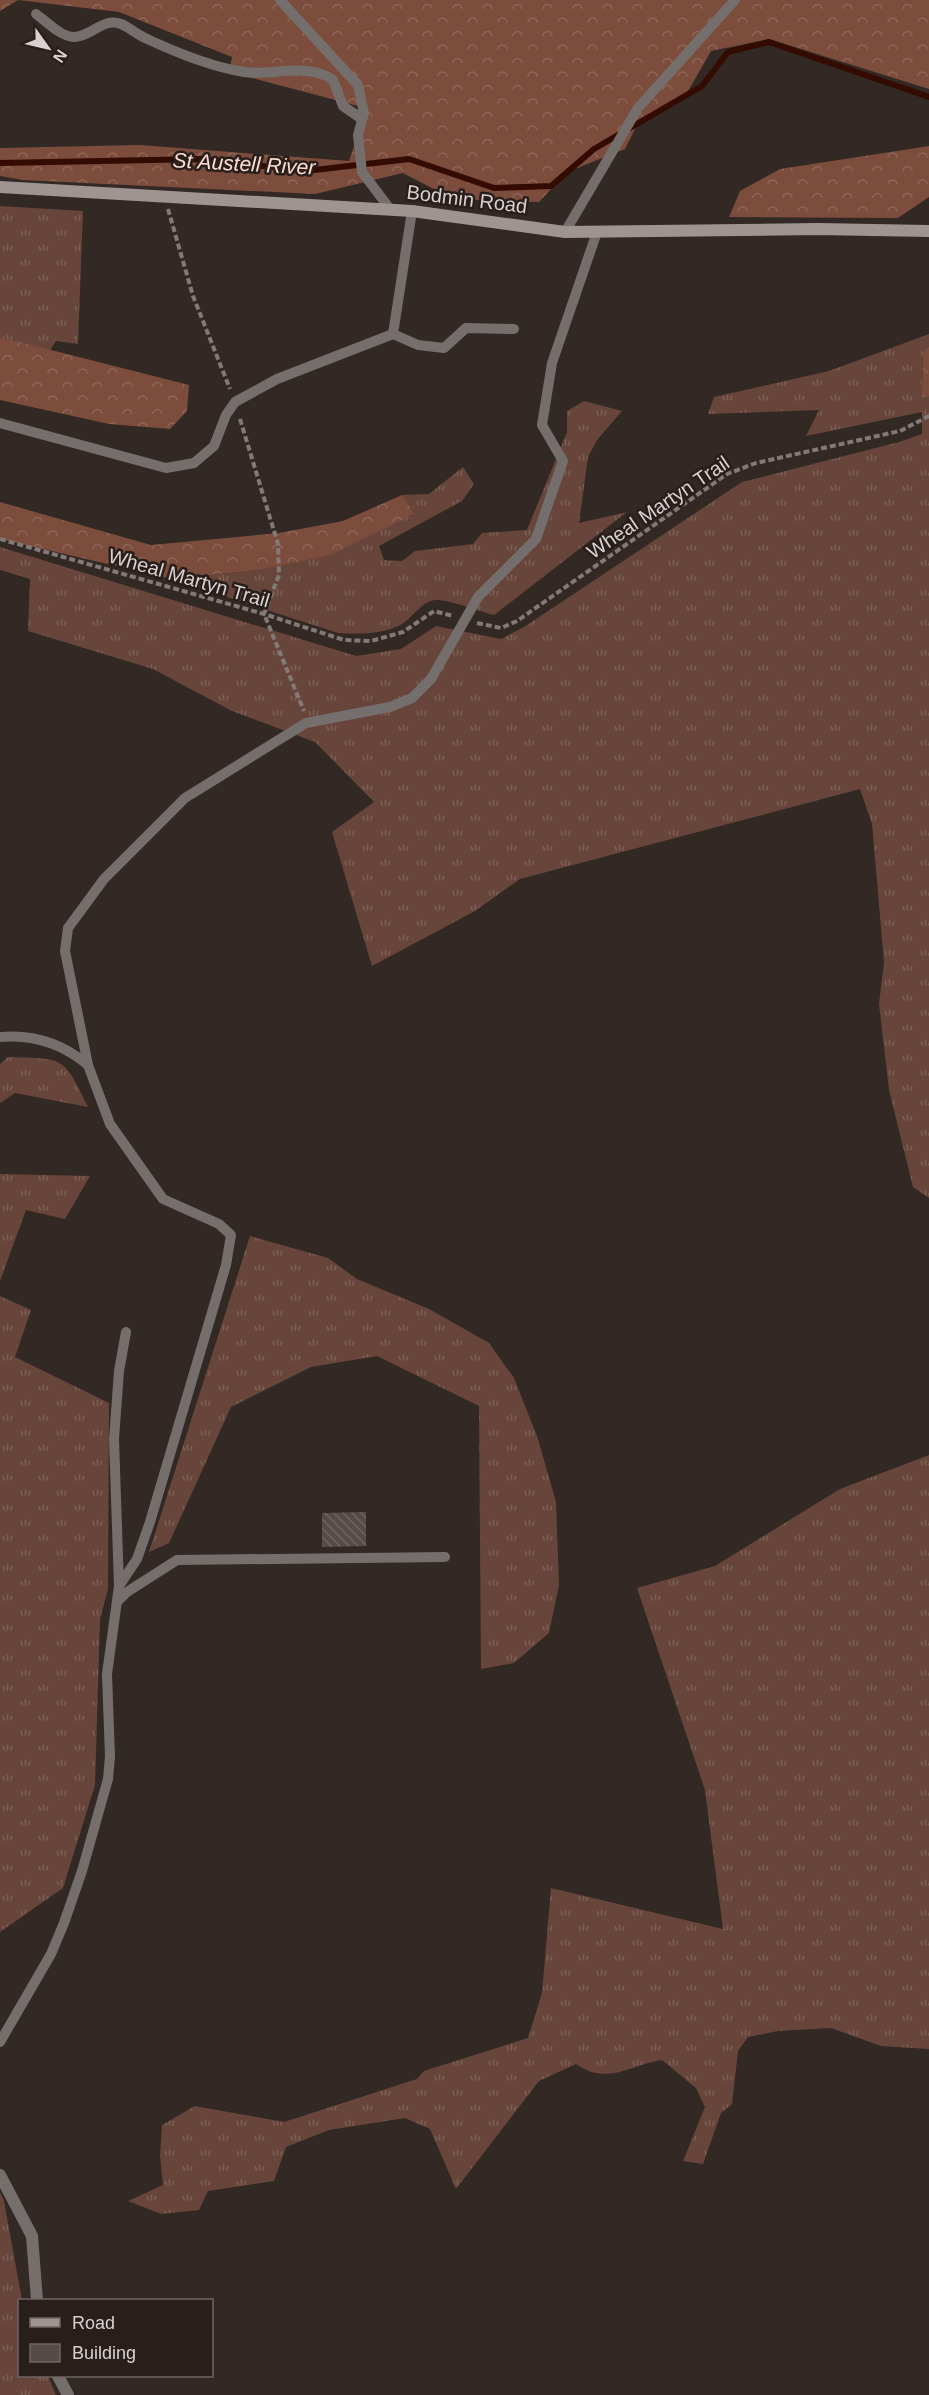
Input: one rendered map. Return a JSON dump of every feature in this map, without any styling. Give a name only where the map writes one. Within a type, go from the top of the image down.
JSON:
[{"type":"main road","name":"Bodmin Road","points":[[0,187],[390,209],[565,232],[818,229],[929,231]]},
{"type":"street","points":[[0,2175],[32,2236],[37,2299]]},
{"type":"street","points":[[59,2377],[68,2395]]},
{"type":"lane","points":[[280,0],[358,85],[364,113],[358,135],[362,172],[390,209]]},
{"type":"lane","points":[[565,232],[645,99],[730,3]]},
{"type":"lane","points":[[36,14],[61,32],[74,37],[89,34],[109,23],[120,23],[171,50],[245,72],[321,74],[333,80],[343,106],[362,119]]},
{"type":"lane","points":[[393,334],[412,211]]},
{"type":"lane","points":[[119,1586],[136,1559],[150,1522],[226,1265],[231,1235],[219,1224],[163,1199],[152,1187],[132,1153],[110,1125],[88,1065],[65,951],[68,928],[104,879],[185,798],[306,723],[390,707],[412,698],[431,679],[478,597],[536,539],[563,461],[542,425],[552,363],[597,232]]},
{"type":"lane","points":[[0,423],[166,468],[194,463],[214,446],[226,415],[235,402],[277,379],[393,334],[418,345],[444,348],[466,328],[514,329]]},
{"type":"lane","points":[[0,1037],[39,1039],[68,1048],[88,1065]]},
{"type":"lane","points":[[0,2042],[51,1954],[82,1871],[97,1822],[109,1767],[107,1674],[119,1586],[114,1438],[119,1371],[126,1332]]},
{"type":"lane","points":[[116,1603],[127,1592],[177,1560],[445,1557]]},
{"type":"path","points":[[164,196],[193,296],[235,402],[278,544],[279,575],[264,614],[303,705],[306,723]]},
{"type":"path","name":"Wheal Martyn Trail","points":[[485,626],[501,628],[517,621],[726,474],[756,463],[900,432],[929,416]]},
{"type":"path","name":"Wheal Martyn Trail","points":[[0,539],[264,614],[344,640],[371,641],[403,632],[434,611]]},
{"type":"green space","points":[[0,0],[18,0],[0,11]]},
{"type":"green space","points":[[18,0],[929,0],[929,89],[769,39],[711,51],[687,93],[639,121],[625,149],[567,172],[539,202],[453,199],[403,173],[315,194],[23,180],[0,176],[0,148],[140,145],[349,161],[360,129],[358,106],[229,72],[232,57],[119,12]]},
{"type":"green space","points":[[929,146],[929,197],[898,218],[729,217],[740,191],[780,169]]},
{"type":"green space","points":[[0,206],[83,211],[78,344],[56,341],[50,350],[0,337]]},
{"type":"green space","points":[[929,334],[929,346],[923,352],[922,396],[929,396],[929,1198],[913,1187],[889,1090],[879,1004],[884,962],[872,824],[860,789],[520,879],[475,911],[372,966],[332,832],[374,802],[315,742],[232,711],[153,669],[28,631],[30,579],[0,570],[0,547],[356,656],[401,649],[436,626],[501,639],[524,627],[742,482],[899,442],[922,434],[922,412],[806,436],[819,410],[708,414],[714,397],[829,371]]},
{"type":"green space","points":[[0,337],[189,385],[187,411],[170,429],[109,424],[0,400]]},
{"type":"green space","points":[[929,346],[929,396],[922,397],[923,352]]},
{"type":"green space","points":[[584,401],[622,411],[597,440],[588,457],[579,523],[627,512],[494,615],[436,600],[426,603],[406,621],[394,628],[370,633],[338,633],[172,579],[258,570],[413,515],[402,495],[429,494],[463,467],[474,484],[462,501],[379,546],[384,560],[402,561],[415,551],[473,544],[482,533],[527,530],[567,432],[567,411]]},
{"type":"green space","points":[[402,495],[414,514],[330,555],[258,570],[172,579],[0,539],[0,502],[151,545],[279,533],[343,521]]},
{"type":"green space","points":[[8,1057],[41,1058],[60,1063],[73,1078],[88,1107],[15,1093],[0,1103],[0,1064]]},
{"type":"green space","points":[[0,1174],[90,1176],[65,1219],[26,1210],[0,1281]]},
{"type":"green space","points":[[250,1236],[328,1258],[357,1279],[429,1309],[489,1343],[514,1378],[538,1439],[556,1502],[559,1585],[549,1633],[514,1663],[481,1669],[479,1406],[377,1356],[311,1367],[231,1407],[169,1543],[149,1552]]},
{"type":"green space","points":[[0,1296],[31,1310],[15,1357],[109,1403],[108,1589],[100,1619],[95,1785],[63,1888],[0,1932]]},
{"type":"green space","points":[[929,1455],[929,2049],[881,2046],[831,2028],[778,2031],[748,2037],[738,2051],[732,2104],[721,2113],[703,2164],[683,2161],[705,2107],[696,2088],[662,2060],[608,2074],[587,2070],[576,2064],[539,2081],[456,2189],[430,2129],[405,2118],[329,2130],[286,2147],[274,2181],[208,2191],[199,2210],[161,2214],[128,2201],[163,2185],[160,2156],[162,2125],[195,2106],[284,2122],[417,2079],[424,2071],[528,2038],[542,1993],[551,1888],[723,1929],[705,1790],[637,1588],[715,1566],[840,1489]]},
{"type":"green space","points":[[0,2192],[4,2201],[22,2299],[18,2299],[18,2377],[48,2377],[56,2395],[0,2395]]},
{"type":"building","points":[[366,1512],[366,1546],[322,1547],[322,1513]]},
{"type":"waterway","name":"St Austell River","points":[[0,163],[202,159],[306,171],[409,159],[494,188],[551,186],[594,149],[702,86],[728,52],[769,42],[929,97]]}]
